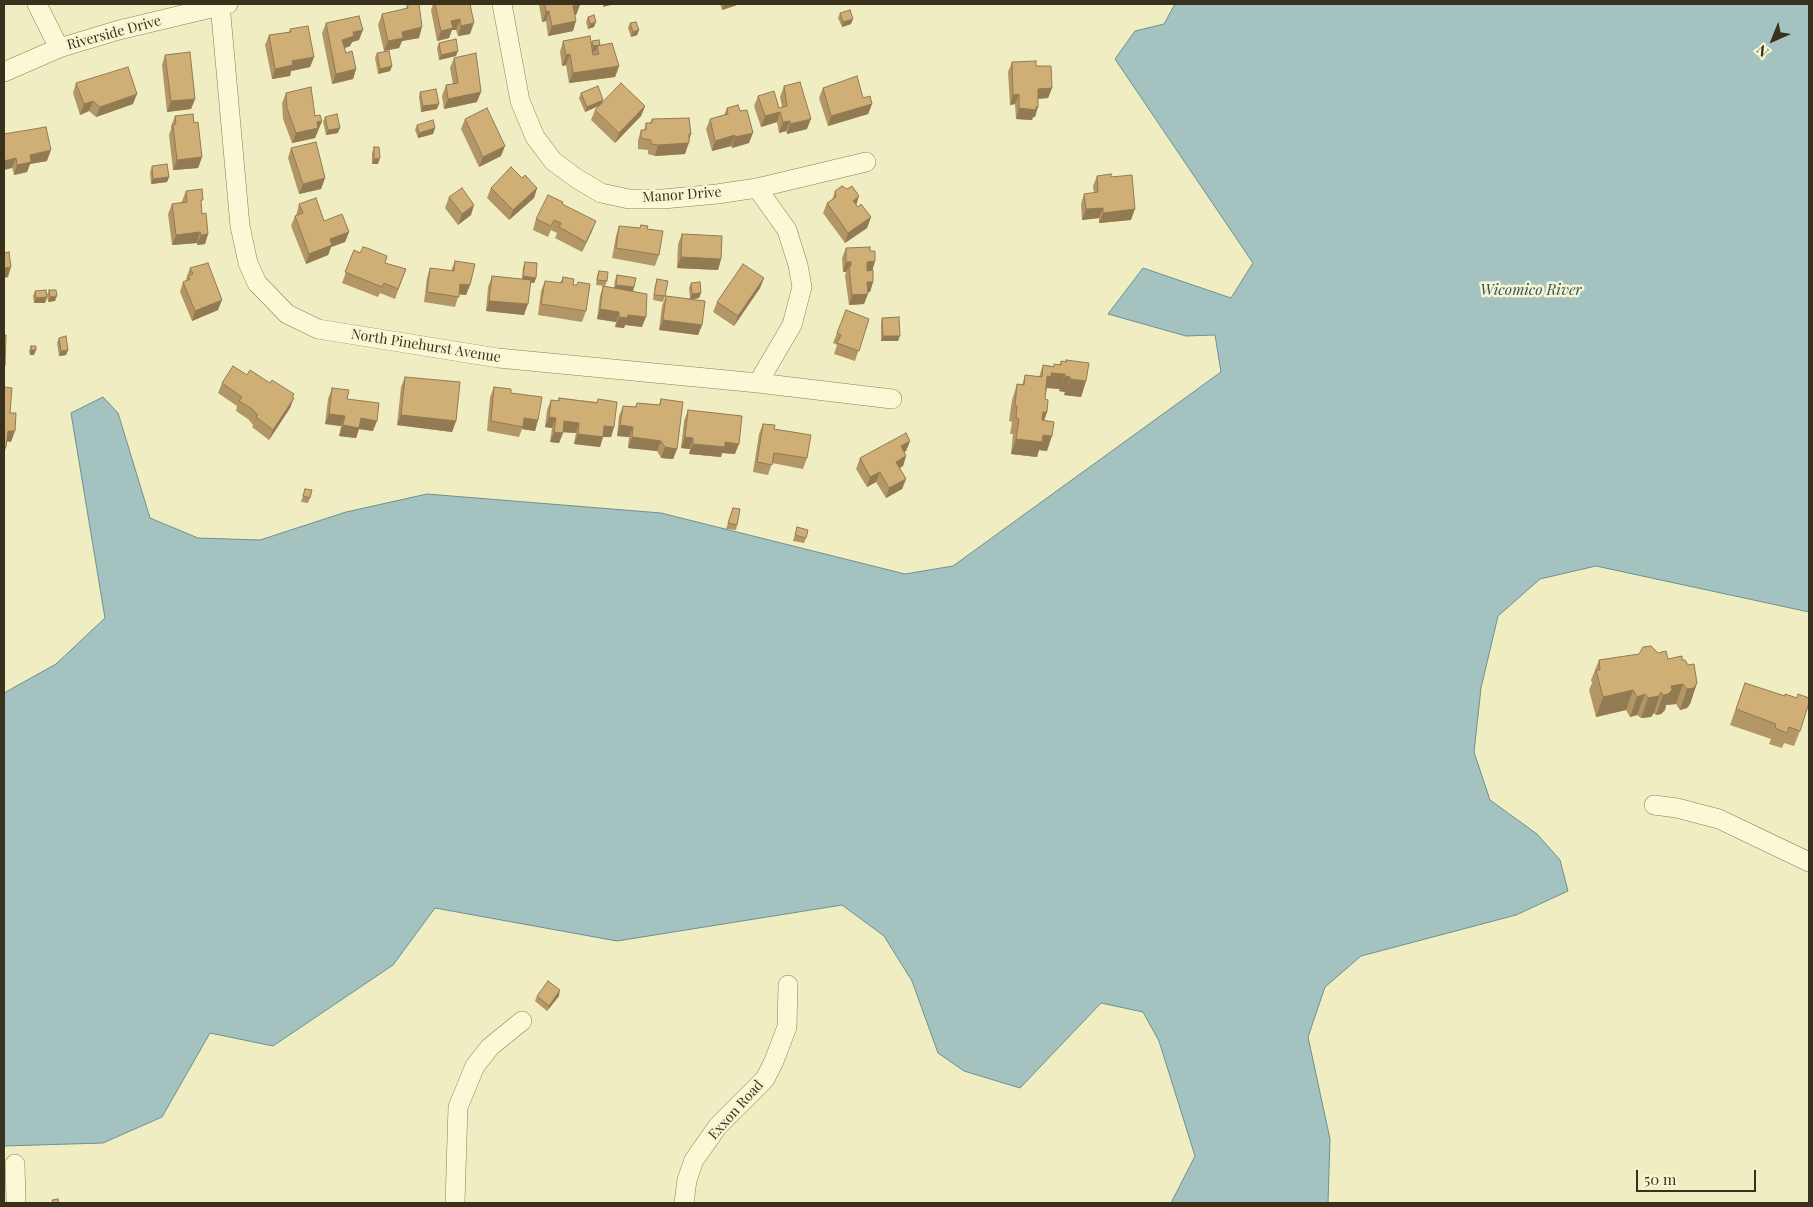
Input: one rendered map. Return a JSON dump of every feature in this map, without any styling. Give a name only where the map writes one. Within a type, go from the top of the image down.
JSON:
[{"type":"street","points":[[37,4],[59,48]]},
{"type":"street","name":"Riverside Drive","points":[[4,72],[59,48],[219,4]]},
{"type":"street","name":"North Pinehurst Avenue","points":[[219,4],[240,226],[248,263],[257,283],[287,314],[318,329],[498,358],[758,383],[892,400]]},
{"type":"street","name":"Manor Drive","points":[[502,4],[520,101],[535,137],[553,161],[600,193],[630,199],[663,199],[757,188],[866,162]]},
{"type":"street","points":[[757,188],[787,230],[798,265],[802,287],[792,325],[758,383]]},
{"type":"street","points":[[1654,805],[1677,808],[1719,819],[1809,862]]},
{"type":"street","name":"Exxon Road","points":[[684,1203],[687,1180],[694,1160],[718,1126],[765,1079],[774,1061],[786,1028],[788,986]]},
{"type":"street","points":[[455,1203],[458,1107],[475,1066],[490,1047],[522,1021]]},
{"type":"street","points":[[15,1164],[16,1203]]},
{"type":"water","name":"Wicomico River","points":[[1175,4],[1809,4],[1809,612],[1596,566],[1540,579],[1498,616],[1481,688],[1474,752],[1490,800],[1537,834],[1560,860],[1568,891],[1516,915],[1361,956],[1325,987],[1308,1037],[1330,1139],[1328,1203],[1171,1203],[1195,1156],[1159,1041],[1143,1012],[1101,1003],[1020,1088],[964,1071],[938,1053],[912,981],[884,936],[842,905],[617,941],[435,908],[393,965],[273,1046],[210,1033],[162,1117],[103,1143],[4,1146],[4,693],[56,664],[105,618],[71,413],[103,397],[118,413],[150,518],[198,538],[260,540],[346,512],[427,494],[661,513],[905,574],[953,566],[1221,372],[1215,335],[1186,336],[1108,314],[1143,268],[1231,298],[1253,263],[1115,59],[1135,31],[1164,24]]},
{"type":"building","points":[[419,4],[422,27],[402,32],[403,38],[388,41],[382,14],[408,8],[407,5]]},
{"type":"building","points":[[435,4],[470,4],[474,23],[461,26],[460,19],[451,21],[453,28],[441,31]]},
{"type":"building","points":[[545,4],[580,4],[573,6],[576,21],[552,26],[549,11],[546,12]]},
{"type":"building","points":[[850,10],[853,19],[843,22],[840,13]]},
{"type":"building","points":[[594,15],[596,22],[590,24],[588,17]]},
{"type":"building","points":[[359,16],[363,30],[353,32],[354,36],[342,40],[346,53],[352,51],[356,69],[336,74],[326,23]]},
{"type":"building","points":[[636,22],[639,30],[633,32],[630,23]]},
{"type":"building","points":[[308,26],[314,57],[292,61],[293,65],[275,69],[269,35],[291,32],[290,29]]},
{"type":"building","points":[[590,36],[593,55],[599,54],[597,46],[612,43],[619,66],[573,73],[570,54],[566,55],[563,41]]},
{"type":"building","points":[[456,39],[458,51],[441,55],[439,43]]},
{"type":"building","points":[[599,40],[600,45],[593,46],[592,41]]},
{"type":"building","points":[[389,51],[392,66],[380,69],[377,53]]},
{"type":"building","points":[[190,52],[195,99],[171,101],[165,55]]},
{"type":"building","points":[[476,53],[481,92],[448,99],[446,85],[458,83],[454,58]]},
{"type":"building","points":[[1036,61],[1036,66],[1051,66],[1052,88],[1038,89],[1038,107],[1036,107],[1036,110],[1019,108],[1019,94],[1013,95],[1012,62]]},
{"type":"building","points":[[128,67],[137,94],[100,107],[93,101],[84,104],[76,83]]},
{"type":"building","points":[[857,76],[863,98],[870,96],[872,104],[831,116],[823,88]]},
{"type":"building","points":[[800,82],[811,119],[790,124],[790,121],[783,122],[780,112],[765,116],[758,96],[774,91],[779,108],[787,106],[784,86]]},
{"type":"building","points":[[621,83],[645,106],[619,133],[595,110]]},
{"type":"building","points":[[598,86],[603,100],[587,107],[581,93]]},
{"type":"building","points":[[311,87],[315,116],[320,115],[322,121],[317,122],[318,128],[296,133],[287,108],[286,93]]},
{"type":"building","points":[[436,89],[439,104],[423,106],[420,92]]},
{"type":"building","points":[[738,105],[740,111],[747,110],[753,133],[735,137],[735,135],[715,141],[710,119],[728,114],[727,108]]},
{"type":"building","points":[[487,108],[505,146],[483,157],[465,119]]},
{"type":"building","points":[[193,114],[194,123],[198,122],[202,157],[177,160],[173,125],[176,124],[175,116]]},
{"type":"building","points":[[337,114],[340,128],[328,130],[325,117]]},
{"type":"building","points":[[689,118],[691,134],[689,134],[689,143],[658,145],[651,144],[651,140],[641,138],[641,130],[646,130],[646,123],[652,123],[652,119]]},
{"type":"building","points":[[433,120],[435,128],[419,133],[417,125]]},
{"type":"building","points":[[46,127],[51,150],[30,155],[31,162],[17,165],[16,158],[4,161],[4,134]]},
{"type":"building","points":[[316,142],[325,178],[303,184],[291,148]]},
{"type":"building","points":[[374,147],[379,147],[380,158],[374,159]]},
{"type":"building","points":[[167,164],[169,177],[153,179],[152,166]]},
{"type":"building","points":[[511,167],[522,178],[525,175],[537,188],[513,210],[491,188]]},
{"type":"building","points":[[1111,174],[1111,177],[1132,175],[1135,209],[1103,213],[1103,208],[1086,209],[1084,194],[1098,192],[1097,176]]},
{"type":"building","points":[[842,186],[847,189],[852,186],[859,196],[853,201],[858,207],[861,204],[871,217],[848,233],[827,203],[836,197],[835,191]]},
{"type":"building","points":[[462,188],[474,205],[462,214],[449,197]]},
{"type":"building","points":[[202,189],[202,214],[206,213],[208,234],[201,235],[200,232],[176,235],[172,204],[187,202],[186,191]]},
{"type":"building","points":[[548,195],[596,221],[586,242],[559,227],[561,223],[554,220],[551,226],[536,219]]},
{"type":"building","points":[[316,198],[324,221],[342,214],[349,232],[330,239],[332,245],[309,254],[295,216],[303,213],[299,204]]},
{"type":"building","points":[[641,225],[648,226],[647,229],[663,231],[659,255],[616,248],[619,226],[640,228]]},
{"type":"building","points":[[682,234],[722,236],[721,259],[681,257]]},
{"type":"building","points":[[363,247],[387,256],[385,263],[406,269],[398,289],[384,283],[382,287],[345,272],[354,250],[360,253]]},
{"type":"building","points":[[870,247],[870,251],[875,251],[875,261],[867,262],[867,271],[873,270],[873,282],[867,282],[868,294],[852,295],[849,266],[851,266],[851,262],[846,262],[846,248]]},
{"type":"building","points":[[9,252],[11,267],[4,268],[4,253]]},
{"type":"building","points":[[455,261],[475,264],[470,285],[460,284],[459,297],[427,292],[430,268],[454,271]]},
{"type":"building","points":[[525,262],[537,263],[536,278],[523,276]]},
{"type":"building","points":[[208,263],[222,300],[195,311],[183,282],[190,279],[188,276],[193,274],[190,268]]},
{"type":"building","points":[[743,264],[764,278],[738,316],[717,302]]},
{"type":"building","points":[[599,271],[608,272],[607,281],[597,280]]},
{"type":"building","points":[[617,275],[636,278],[634,287],[616,285]]},
{"type":"building","points":[[492,276],[531,280],[528,304],[489,301]]},
{"type":"building","points":[[563,277],[574,279],[573,285],[577,285],[578,282],[590,284],[586,311],[541,304],[545,281],[562,283]]},
{"type":"building","points":[[657,279],[668,281],[665,296],[654,295]]},
{"type":"building","points":[[700,282],[701,293],[692,294],[691,283]]},
{"type":"building","points":[[603,286],[647,294],[646,317],[628,315],[627,318],[619,317],[619,312],[600,309]]},
{"type":"building","points":[[46,290],[47,297],[36,298],[35,291]]},
{"type":"building","points":[[49,290],[56,290],[57,296],[50,297]]},
{"type":"building","points":[[666,296],[705,301],[702,325],[663,320]]},
{"type":"building","points":[[846,310],[869,319],[859,351],[837,343],[841,335],[837,333]]},
{"type":"building","points":[[899,317],[900,336],[883,336],[882,318]]},
{"type":"building","points":[[4,335],[6,335],[5,366],[4,366]]},
{"type":"building","points":[[66,336],[68,350],[61,351],[59,338]]},
{"type":"building","points":[[31,346],[36,346],[36,350],[31,350]]},
{"type":"building","points":[[1066,360],[1089,363],[1086,381],[1070,379],[1065,374],[1051,373],[1051,377],[1047,376],[1045,399],[1048,400],[1047,412],[1043,412],[1042,420],[1054,422],[1052,436],[1043,435],[1042,442],[1016,439],[1019,419],[1016,418],[1017,406],[1015,406],[1017,384],[1024,385],[1025,375],[1042,377],[1043,365],[1054,367],[1054,364],[1061,365],[1061,361],[1066,362]]},
{"type":"building","points":[[233,366],[247,375],[250,370],[270,383],[272,380],[294,394],[292,397],[294,398],[273,430],[256,417],[258,415],[252,409],[239,401],[242,397],[222,383]]},
{"type":"building","points":[[405,377],[460,382],[456,421],[401,415]]},
{"type":"building","points":[[4,387],[12,388],[10,413],[16,413],[15,431],[8,431],[6,447],[4,447]]},
{"type":"building","points":[[494,387],[511,389],[511,393],[542,397],[538,420],[524,418],[523,427],[491,421]]},
{"type":"building","points":[[332,388],[349,390],[347,399],[379,403],[377,421],[361,418],[359,428],[343,425],[345,416],[329,414]]},
{"type":"building","points":[[559,398],[597,403],[598,399],[617,402],[614,427],[604,426],[603,437],[578,434],[579,423],[564,421],[563,433],[554,432],[556,418],[549,417],[551,400],[559,401]]},
{"type":"building","points":[[661,399],[683,402],[677,449],[665,447],[661,441],[632,437],[633,427],[620,425],[623,406],[636,407],[637,403],[660,405]]},
{"type":"building","points":[[688,410],[742,416],[739,444],[725,442],[725,447],[693,444],[693,438],[685,437]]},
{"type":"building","points":[[763,424],[775,425],[774,429],[811,435],[807,458],[774,453],[772,465],[757,462]]},
{"type":"building","points":[[906,433],[910,441],[901,446],[906,456],[896,462],[906,479],[889,488],[880,472],[870,477],[860,458]]},
{"type":"building","points":[[305,489],[312,490],[310,498],[303,496]]},
{"type":"building","points":[[733,508],[740,509],[737,525],[728,523]]},
{"type":"building","points":[[797,527],[808,530],[806,538],[795,535]]},
{"type":"building","points":[[1651,646],[1658,653],[1666,651],[1668,659],[1682,656],[1682,660],[1685,660],[1688,665],[1694,664],[1697,683],[1694,688],[1687,689],[1683,684],[1671,686],[1672,690],[1668,694],[1663,695],[1661,692],[1659,696],[1648,698],[1645,694],[1637,697],[1633,690],[1603,697],[1596,670],[1600,670],[1599,660],[1639,654],[1643,647]]},
{"type":"building","points":[[1745,683],[1785,696],[1785,694],[1797,698],[1798,694],[1809,698],[1800,731],[1789,727],[1787,733],[1775,728],[1776,724],[1736,709]]},
{"type":"building","points":[[548,981],[560,990],[549,1006],[537,996]]},
{"type":"building","points":[[58,1199],[59,1203],[53,1203],[52,1200]]}]
